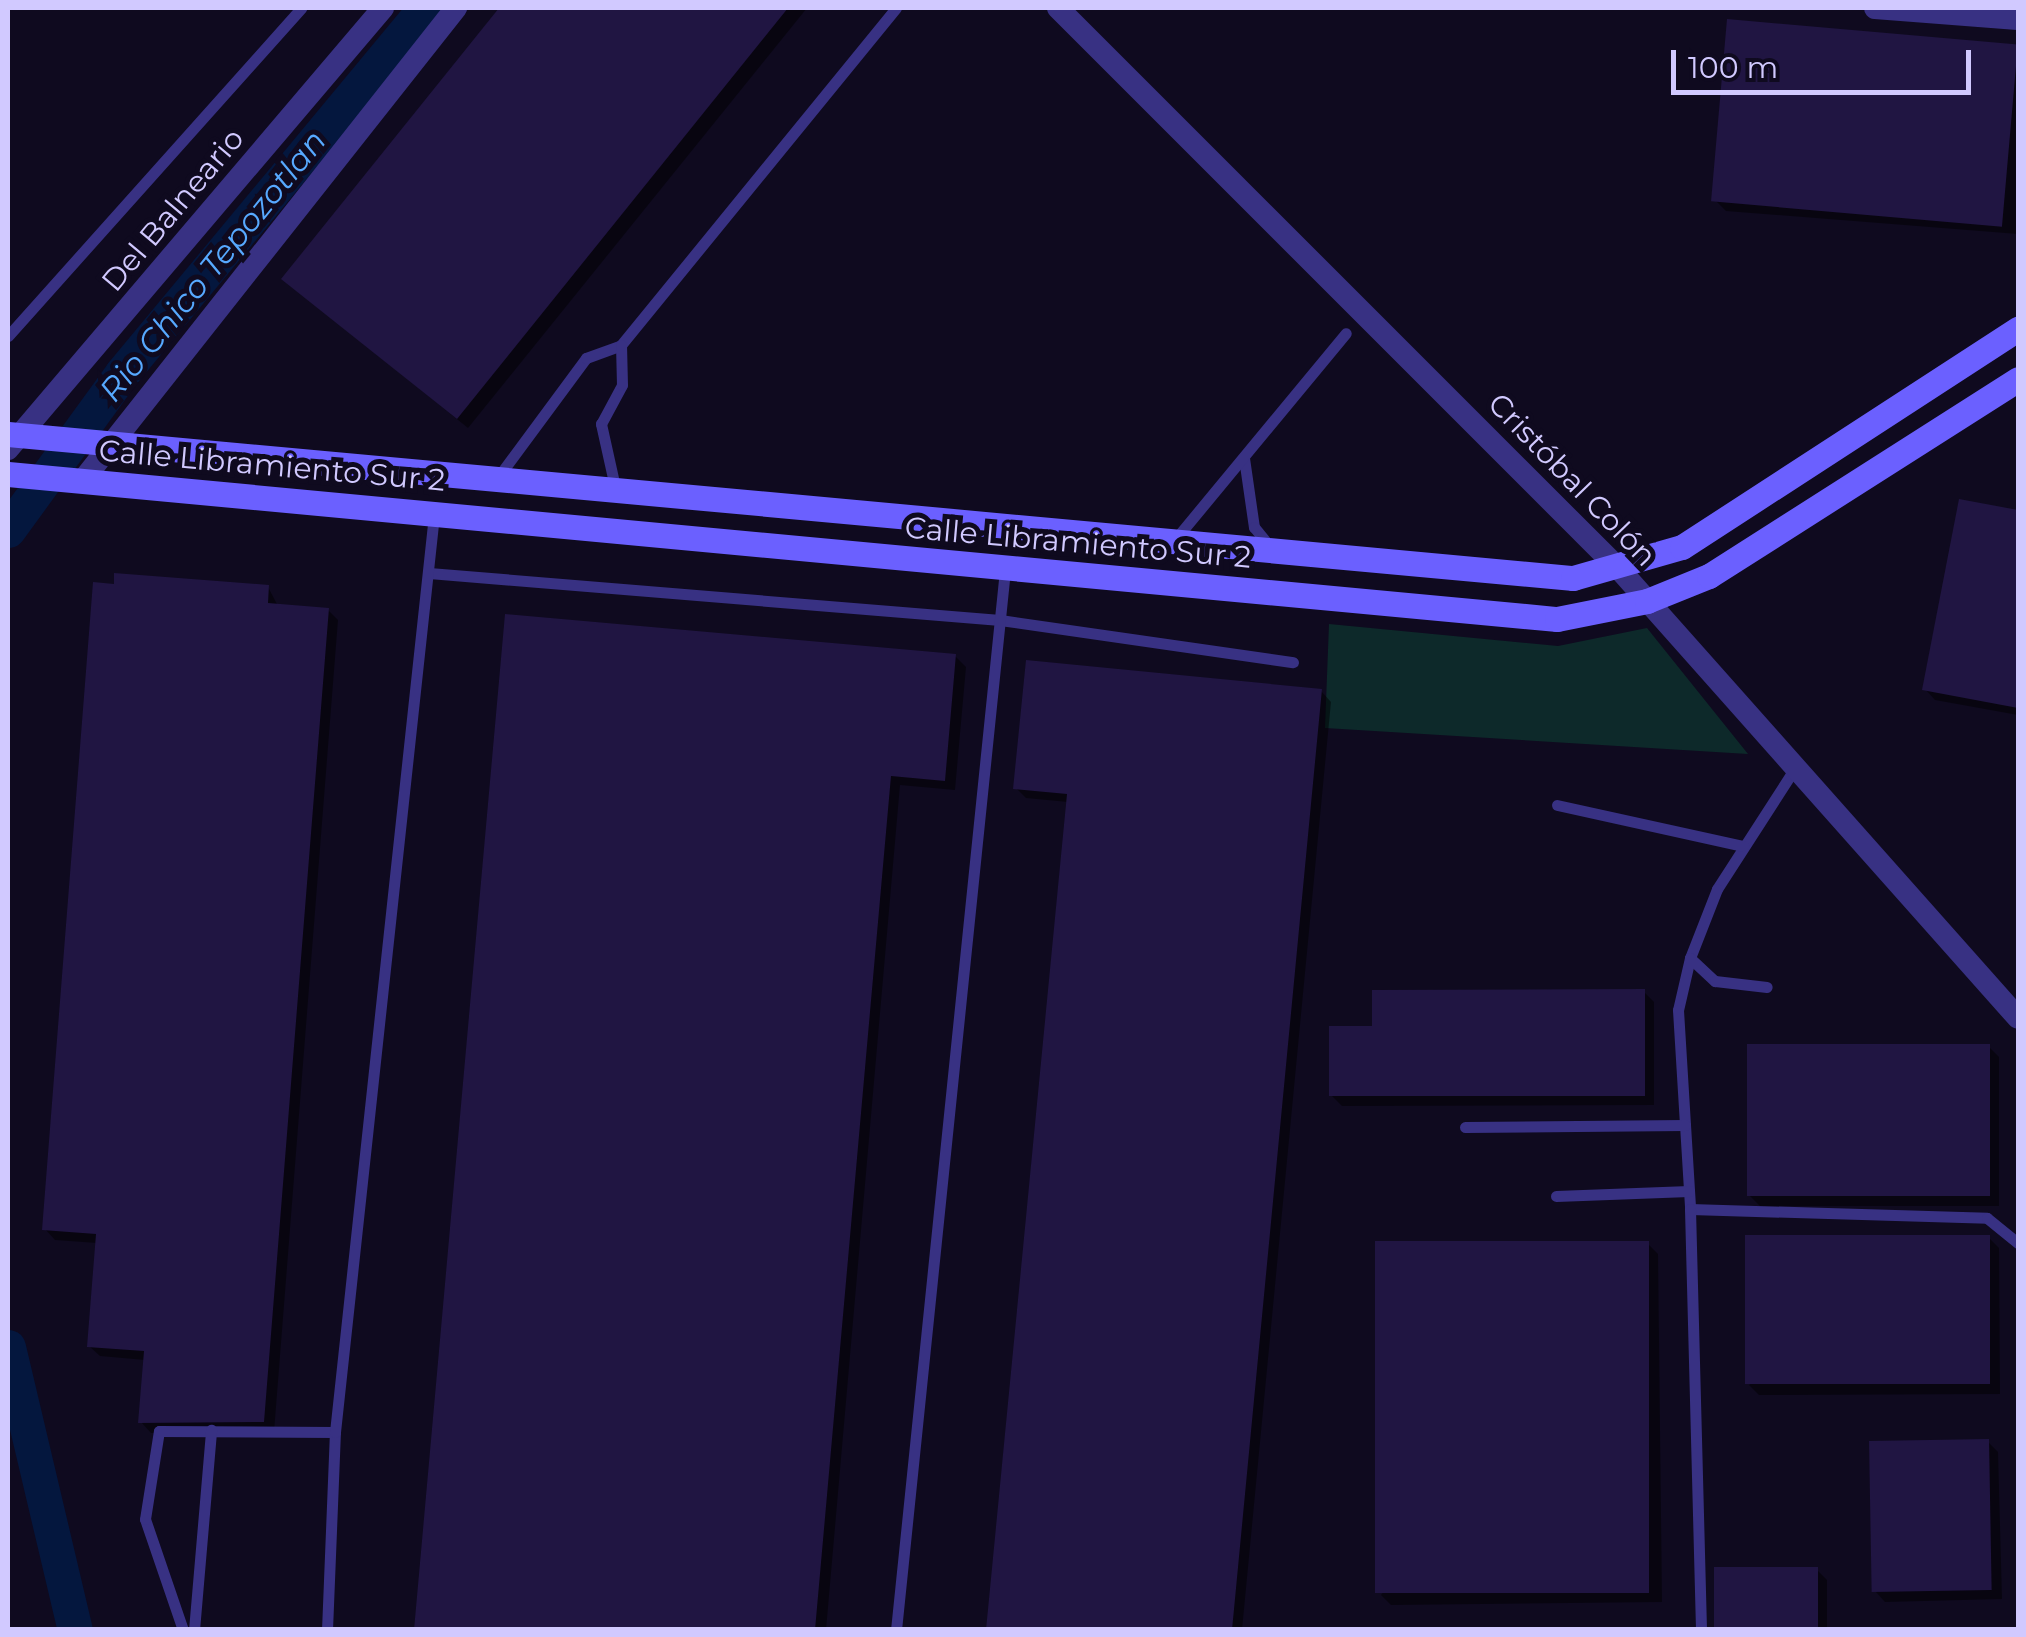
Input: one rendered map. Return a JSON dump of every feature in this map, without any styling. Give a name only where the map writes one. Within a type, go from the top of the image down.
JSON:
[{"type":"main road","name":"Calle Libramiento Sur 2","points":[[17,439],[98,442],[1520,578],[1620,570],[1682,547],[2018,329]]},
{"type":"main road","name":"Calle Libramiento Sur 2","points":[[8,474],[1557,619],[1647,601],[1708,576],[2018,379]]},
{"type":"main road","points":[[434,514],[438,476]]},
{"type":"main road","points":[[491,519],[496,481]]},
{"type":"main road","points":[[1005,568],[1008,530]]},
{"type":"main road","points":[[1349,602],[1352,564]]},
{"type":"street","name":"Del Balneario","points":[[17,439],[383,8]]},
{"type":"street","points":[[77,480],[98,442],[456,8]]},
{"type":"street","name":"Cristóbal Colón","points":[[1058,8],[1620,570],[2018,1018]]},
{"type":"street","points":[[1874,8],[2018,18]]},
{"type":"lane","points":[[8,336],[300,8]]},
{"type":"lane","points":[[496,481],[586,358],[621,345],[896,8]]},
{"type":"lane","points":[[1170,546],[1346,334]]},
{"type":"lane","points":[[617,493],[600,424],[622,385],[621,345]]},
{"type":"lane","points":[[1244,458],[1254,528],[1277,556]]},
{"type":"lane","points":[[327,1630],[335,1432],[434,514]]},
{"type":"lane","points":[[896,1630],[1005,568]]},
{"type":"lane","points":[[429,572],[1000,620],[1294,662]]},
{"type":"lane","points":[[1701,1630],[1690,1208],[1678,1010],[1690,958],[1744,846],[1794,768]]},
{"type":"lane","points":[[1557,805],[1744,846]]},
{"type":"lane","points":[[1690,958],[1715,982],[1767,988]]},
{"type":"lane","points":[[1464,1127],[1685,1125]]},
{"type":"lane","points":[[1556,1196],[1689,1191]]},
{"type":"lane","points":[[1690,1208],[1988,1218],[2018,1244]]},
{"type":"lane","points":[[194,1630],[212,1430]]},
{"type":"lane","points":[[183,1630],[145,1519],[152,1447],[159,1432],[335,1432]]},
{"type":"green space","points":[[1329,624],[1558,646],[1647,628],[1748,754],[1325,728]]},
{"type":"building","points":[[499,8],[788,8],[457,419],[281,279]]},
{"type":"building","points":[[1727,19],[2018,44],[2002,227],[1711,201]]},
{"type":"building","points":[[1959,499],[2018,510],[2018,708],[1922,690]]},
{"type":"building","points":[[114,573],[269,585],[268,603],[329,608],[264,1422],[138,1423],[144,1351],[87,1347],[96,1234],[42,1230],[93,582],[114,584]]},
{"type":"building","points":[[505,614],[956,654],[945,781],[891,776],[815,1630],[414,1630]]},
{"type":"building","points":[[1026,660],[1322,689],[1232,1630],[986,1630],[1067,794],[1013,789]]},
{"type":"building","points":[[1645,989],[1645,1096],[1329,1096],[1329,1026],[1372,1026],[1372,990]]},
{"type":"building","points":[[1747,1044],[1990,1044],[1990,1196],[1747,1196]]},
{"type":"building","points":[[1745,1235],[1990,1235],[1990,1384],[1745,1384]]},
{"type":"building","points":[[1375,1241],[1649,1241],[1649,1593],[1375,1593]]},
{"type":"building","points":[[1989,1439],[1992,1590],[1872,1592],[1869,1441]]},
{"type":"building","points":[[1714,1567],[1818,1567],[1818,1630],[1714,1630]]},
{"type":"waterway","name":"Rio Chico Tepozotlan","points":[[8,530],[122,373],[425,8]]},
{"type":"waterway","points":[[8,1347],[75,1630]]}]
